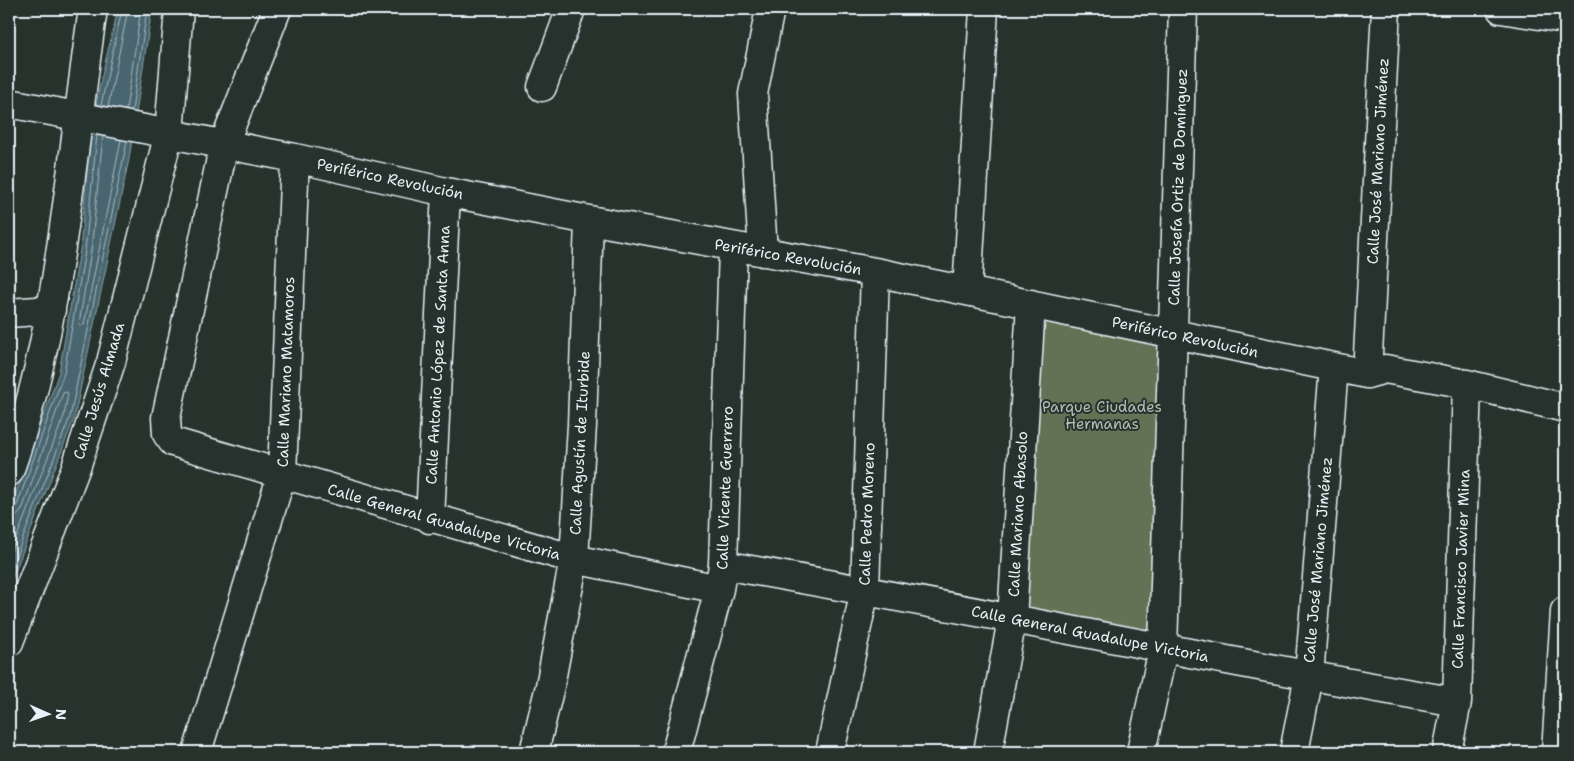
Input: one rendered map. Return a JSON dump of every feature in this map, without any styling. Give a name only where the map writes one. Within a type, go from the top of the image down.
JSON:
[{"type":"street","points":[[9,472],[39,367],[51,310],[84,118],[93,9]]},
{"type":"street","name":"Calle Jesús Almada","points":[[9,642],[76,467],[111,362],[163,132],[179,9]]},
{"type":"street","points":[[224,144],[277,9]]},
{"type":"street","points":[[542,87],[571,9]]},
{"type":"street","points":[[763,252],[753,94],[770,9]]},
{"type":"street","points":[[967,291],[984,9]]},
{"type":"street","name":"Calle Josefa Ortiz de Domínguez","points":[[1141,752],[1163,648],[1183,9]]},
{"type":"street","name":"Calle José Mariano Jiménez","points":[[1367,374],[1386,9]]},
{"type":"street","points":[[1501,9],[1565,19]]},
{"type":"street","name":"Periférico Revolución","points":[[9,103],[295,158],[446,192],[589,220],[733,248],[875,272],[1367,374],[1385,369],[1467,384],[1565,408]]},
{"type":"street","name":"Calle General Guadalupe Victoria","points":[[224,144],[166,418],[167,434],[172,442],[430,519],[574,559],[721,577],[865,590],[1309,676],[1457,702]]},
{"type":"street","name":"Calle Mariano Matamoros","points":[[197,752],[282,474],[295,158]]},
{"type":"street","name":"Calle Antonio López de Santa Anna","points":[[430,519],[446,192]]},
{"type":"street","name":"Calle Agustín de Iturbide","points":[[534,752],[550,686],[574,559],[582,425],[589,220]]},
{"type":"street","name":"Calle Vicente Guerrero","points":[[676,752],[721,577],[733,248]]},
{"type":"street","name":"Calle Pedro Moreno","points":[[830,752],[865,590],[875,272]]},
{"type":"street","name":"Calle Mariano Abasolo","points":[[988,752],[1012,619],[1031,304]]},
{"type":"street","points":[[9,313],[51,310]]},
{"type":"street","name":"Calle José Mariano Jiménez","points":[[1294,752],[1309,676],[1334,367]]},
{"type":"street","name":"Calle Francisco Javier Mina","points":[[1447,752],[1457,702],[1467,384]]},
{"type":"street","points":[[1556,752],[1565,611]]},
{"type":"green space","name":"Parque Ciudades Hermanas","points":[[1035,319],[1177,350],[1160,637],[1022,611]]},
{"type":"water","points":[[118,9],[152,9],[129,159],[74,419],[9,587],[9,512],[59,372],[80,250],[89,151],[99,88]]}]
